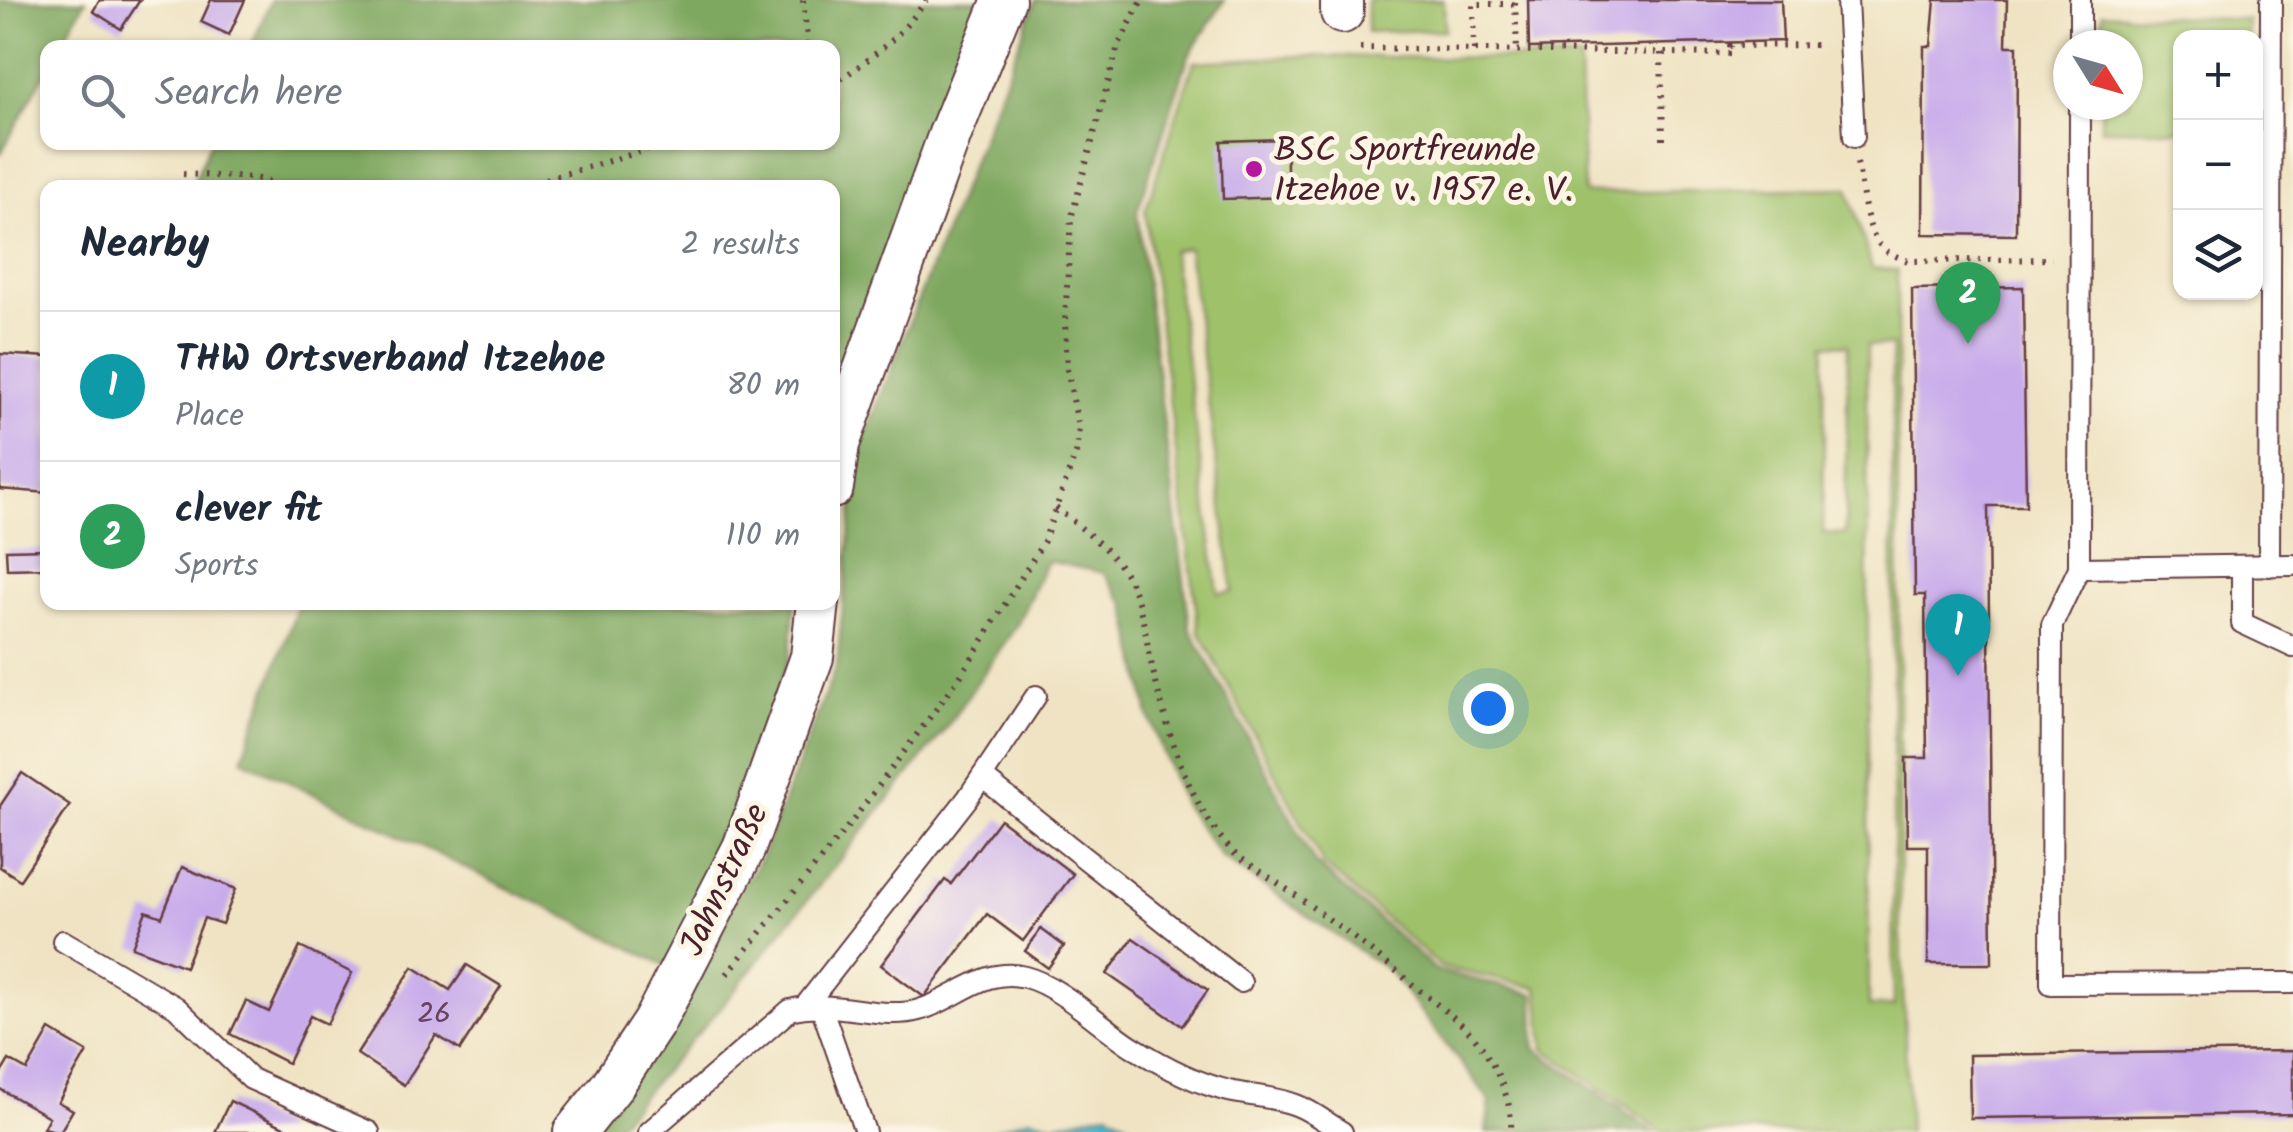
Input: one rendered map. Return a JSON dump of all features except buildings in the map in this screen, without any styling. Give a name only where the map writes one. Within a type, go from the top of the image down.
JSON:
[{"type":"street","points":[[840,438],[950,134],[1004,0]]},
{"type":"street","name":"Jahnstraße","points":[[575,1132],[654,1022],[744,848],[812,657],[817,610]]},
{"type":"lane","points":[[1847,0],[1854,138]]},
{"type":"lane","points":[[2080,0],[2080,30]]},
{"type":"lane","points":[[2269,566],[2271,0]]},
{"type":"lane","points":[[2080,120],[2079,568],[2052,625],[2051,984],[2293,983]]},
{"type":"lane","points":[[2242,566],[2242,623],[2293,647]]},
{"type":"lane","points":[[2079,568],[2293,566]]},
{"type":"lane","points":[[814,1006],[1036,696]]},
{"type":"lane","points":[[982,776],[1241,982]]},
{"type":"lane","points":[[63,941],[176,1007],[252,1080],[369,1132]]},
{"type":"lane","points":[[649,1132],[790,1010],[814,1006],[919,1010],[985,978],[1024,976],[1043,984],[1171,1070],[1230,1091],[1298,1106],[1342,1132]]},
{"type":"lane","points":[[814,1006],[865,1132]]},
{"type":"path","points":[[803,0],[807,40]]},
{"type":"path","points":[[840,79],[872,57],[916,16],[926,0]]},
{"type":"path","points":[[720,981],[828,850],[960,677],[1036,556],[1076,452],[1079,429],[1067,369],[1065,322],[1071,219],[1118,46],[1142,0]]},
{"type":"path","points":[[1474,50],[1473,4],[1515,2],[1517,51]]},
{"type":"path","points":[[1342,6],[1343,48],[1731,54],[1730,46],[1848,45]]},
{"type":"path","points":[[1661,53],[1663,139]]},
{"type":"path","points":[[1854,138],[1868,217],[1878,244],[1888,252],[1908,261],[2080,259]]},
{"type":"path","points":[[543,180],[647,150]]},
{"type":"path","points":[[183,174],[262,180]]},
{"type":"path","points":[[1056,508],[1106,552],[1136,594],[1154,677],[1184,769],[1199,809],[1216,835],[1237,856],[1392,966],[1468,1031],[1481,1046],[1504,1090],[1512,1109],[1512,1132]]},
{"type":"green space","points":[[0,0],[86,0],[63,40],[40,40],[40,82],[0,155]]},
{"type":"green space","points":[[271,0],[980,0],[840,368],[840,180],[194,180],[207,150],[840,150],[840,40],[254,40]]},
{"type":"green space","points":[[1036,0],[1225,0],[1189,55],[1137,212],[1190,628],[1315,863],[1436,970],[1534,994],[1535,1049],[1655,1132],[1486,1132],[1490,1101],[1389,971],[1221,857],[1183,804],[1149,716],[1126,605],[1104,573],[1047,561],[1017,625],[943,732],[722,1006],[610,1132],[589,1132],[762,856],[837,664],[858,453]]},
{"type":"green space","points":[[1367,0],[1444,0],[1445,30],[1367,32]]},
{"type":"green space","points":[[2102,13],[2248,20],[2247,30],[2173,30],[2173,130],[2101,129],[2101,120],[2143,120],[2143,30],[2102,30]]},
{"type":"green space","points":[[1301,56],[1580,59],[1584,193],[1848,188],[1872,268],[1897,270],[1900,916],[1909,1132],[1663,1132],[1544,1049],[1538,988],[1441,967],[1323,864],[1199,631],[1145,211],[1194,62]],"holes":[[[1188,248],[1233,591],[1218,593],[1172,251]],[[1825,344],[1848,345],[1845,534],[1823,533]],[[1867,345],[1892,346],[1894,1006],[1869,1006]]]},
{"type":"green space","points":[[296,610],[794,610],[790,655],[726,845],[667,966],[242,759]]},
{"type":"water","points":[[1109,1112],[1142,1132],[988,1132],[1030,1118],[1053,1124]]},
{"type":"place","name":"BSC Sportfreunde Itzehoe v. 1957 e. V.","points":[[1254,169]]},
{"type":"place","name":"clever fit","points":[[1968,344]]},
{"type":"place","name":"THW Ortsverband Itzehoe","points":[[1958,676]]}]
